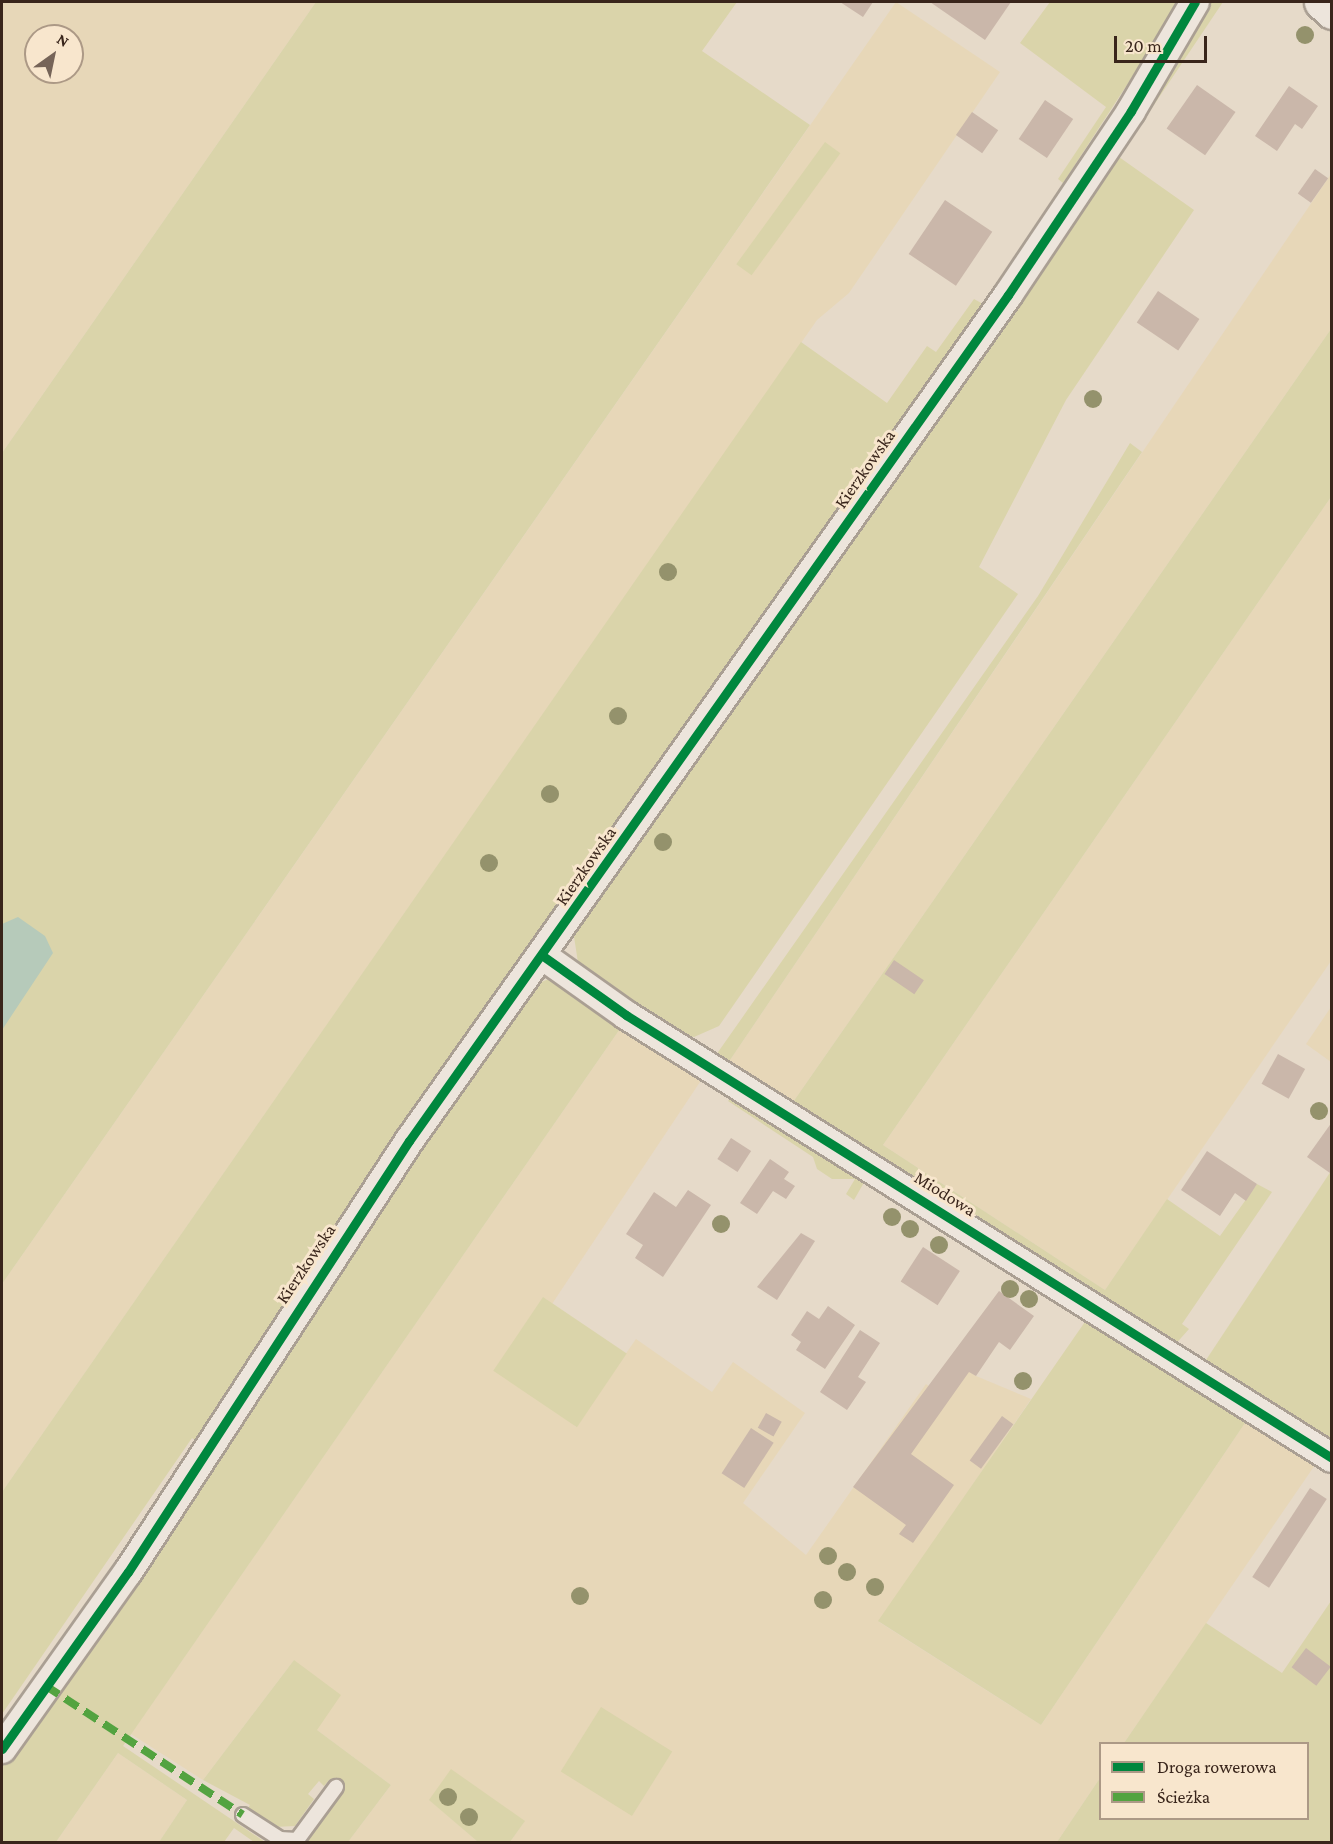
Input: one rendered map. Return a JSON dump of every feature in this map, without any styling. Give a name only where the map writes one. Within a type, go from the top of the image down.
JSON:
[{"type":"street","name":"Kierzkowska","points":[[2,1749],[128,1572],[409,1142],[543,956],[1008,295],[1131,111],[1195,2]]},
{"type":"street","points":[[1321,2],[1332,12]]},
{"type":"street","name":"Miodowa","points":[[543,956],[626,1015],[1332,1458]]},
{"type":"lane","points":[[243,1815],[280,1839],[297,1840],[336,1787]]},
{"type":"shaded area","points":[[2,2],[316,2],[2,453]]},
{"type":"shaded area","points":[[316,2],[737,2],[702,51],[810,125],[2,1284],[2,453]]},
{"type":"shaded area","points":[[896,2],[1000,72],[849,293],[817,320],[2,1492],[2,1284]]},
{"type":"shaded area","points":[[1050,2],[1181,2],[1063,183],[1058,179],[1106,107],[1020,43]]},
{"type":"shaded area","points":[[1211,2],[1223,2],[1119,157],[1194,210],[1066,400],[979,567],[1018,594],[719,1026],[694,1037],[677,1033],[579,969],[573,930],[1114,154]]},
{"type":"shaded area","points":[[825,142],[840,153],[752,275],[736,264]]},
{"type":"shaded area","points":[[1331,174],[1331,329],[791,1105],[728,1063]]},
{"type":"shaded area","points":[[974,299],[983,304],[910,412],[338,1224],[533,985],[552,978],[622,1026],[123,1746],[265,1842],[254,1842],[234,1828],[224,1842],[159,1842],[187,1800],[118,1753],[56,1842],[2,1842],[2,1766],[214,1454],[192,1438],[2,1714],[2,1492],[801,342],[887,403],[927,346],[936,352]]},
{"type":"shaded area","points":[[1331,329],[1331,497],[883,1145],[1105,1290],[1167,1199],[1220,1236],[1257,1184],[1272,1192],[1182,1324],[1189,1329],[1173,1347],[791,1105]]},
{"type":"shaded area","points":[[1130,443],[1142,452],[728,1063],[716,1055],[1038,596]]},
{"type":"shaded area","points":[[1331,497],[1331,961],[1105,1290],[883,1145]]},
{"type":"shaded area","points":[[18,917],[45,936],[53,953],[2,1030],[2,924]]},
{"type":"shaded area","points":[[1331,1007],[1331,1062],[1306,1044]]},
{"type":"shaded area","points":[[622,1026],[702,1079],[552,1304],[546,1299],[575,1427],[636,1339],[712,1392],[733,1362],[805,1413],[743,1503],[806,1555],[926,1384],[930,1387],[951,1359],[976,1376],[1031,1399],[879,1622],[1041,1725],[1245,1423],[1315,1465],[1125,1742],[1099,1742],[1099,1779],[1057,1842],[510,1842],[524,1822],[430,1800],[478,1842],[348,1842],[391,1785],[317,1730],[294,1660],[203,1780],[131,1734]]},
{"type":"shaded area","points":[[735,1093],[866,1179],[854,1200],[846,1194],[855,1179],[832,1179],[817,1169],[813,1157],[728,1101]]},
{"type":"shaded area","points":[[1331,1171],[1331,1446],[1206,1360]]},
{"type":"shaded area","points":[[543,1297],[627,1353],[577,1427],[493,1371]]},
{"type":"shaded area","points":[[1089,1316],[1166,1362],[1172,1375],[1196,1381],[1318,1460],[1315,1465],[1245,1423],[1041,1725],[878,1621]]},
{"type":"shaded area","points":[[1331,1601],[1331,1842],[1057,1842],[1099,1779],[1099,1820],[1309,1820],[1309,1742],[1125,1742],[1206,1623],[1282,1673]]},
{"type":"shaded area","points":[[294,1660],[341,1695],[317,1730],[391,1785],[348,1842],[305,1842],[344,1791],[329,1780],[324,1786],[319,1781],[308,1794],[314,1799],[295,1826],[274,1827],[247,1809],[250,1805],[203,1780]]},
{"type":"shaded area","points":[[601,1707],[672,1752],[632,1816],[561,1771]]},
{"type":"shaded area","points":[[118,1753],[187,1800],[159,1842],[56,1842]]},
{"type":"shaded area","points":[[451,1769],[525,1821],[510,1842],[478,1842],[429,1800]]},
{"type":"building","points":[[840,2],[873,2],[863,17]]},
{"type":"building","points":[[930,2],[1011,2],[985,40]]},
{"type":"building","points":[[1197,85],[1236,112],[1205,155],[1167,128]]},
{"type":"building","points":[[1289,86],[1318,106],[1302,129],[1295,124],[1277,151],[1255,136]]},
{"type":"building","points":[[1045,100],[1073,119],[1047,158],[1019,139]]},
{"type":"building","points":[[972,112],[998,130],[982,153],[956,135]]},
{"type":"building","points":[[1315,169],[1328,178],[1311,203],[1298,194]]},
{"type":"building","points":[[945,200],[992,232],[956,286],[909,254]]},
{"type":"building","points":[[1158,291],[1199,319],[1178,350],[1137,323]]},
{"type":"building","points":[[894,960],[924,980],[914,994],[884,974]]},
{"type":"building","points":[[1278,1054],[1305,1069],[1289,1099],[1262,1084]]},
{"type":"building","points":[[1332,1122],[1332,1171],[1330,1173],[1307,1157]]},
{"type":"building","points":[[731,1138],[751,1151],[738,1172],[717,1159]]},
{"type":"building","points":[[1207,1151],[1257,1184],[1246,1201],[1235,1193],[1220,1216],[1181,1190]]},
{"type":"building","points":[[770,1159],[789,1172],[784,1179],[795,1186],[786,1199],[773,1191],[757,1214],[740,1203]]},
{"type":"building","points":[[688,1190],[711,1205],[663,1277],[635,1258],[643,1245],[626,1234],[654,1192],[676,1207]]},
{"type":"building","points":[[801,1233],[815,1241],[777,1300],[757,1287]]},
{"type":"building","points":[[923,1247],[960,1271],[938,1305],[901,1281]]},
{"type":"building","points":[[999,1291],[1034,1316],[1010,1350],[999,1342],[976,1376],[969,1372],[911,1454],[954,1485],[913,1543],[899,1534],[906,1525],[853,1487]]},
{"type":"building","points":[[828,1306],[855,1325],[825,1369],[796,1350],[801,1342],[791,1335],[807,1311],[819,1319]]},
{"type":"building","points":[[860,1330],[880,1343],[858,1377],[866,1382],[847,1410],[820,1392]]},
{"type":"building","points":[[766,1413],[782,1422],[774,1437],[758,1428]]},
{"type":"building","points":[[1002,1416],[1013,1424],[981,1469],[970,1460]]},
{"type":"building","points":[[751,1428],[774,1443],[744,1488],[722,1473]]},
{"type":"building","points":[[1310,1488],[1327,1499],[1269,1588],[1252,1577]]},
{"type":"building","points":[[1306,1648],[1331,1667],[1316,1686],[1292,1667]]},
{"type":"marked path","points":[[46,1686],[243,1815]]},
{"type":"cycle path","points":[[2,1749],[128,1572],[409,1141],[1008,295],[1131,111],[1195,2]]},
{"type":"cycle path","points":[[543,956],[626,1015],[1332,1458]]}]
